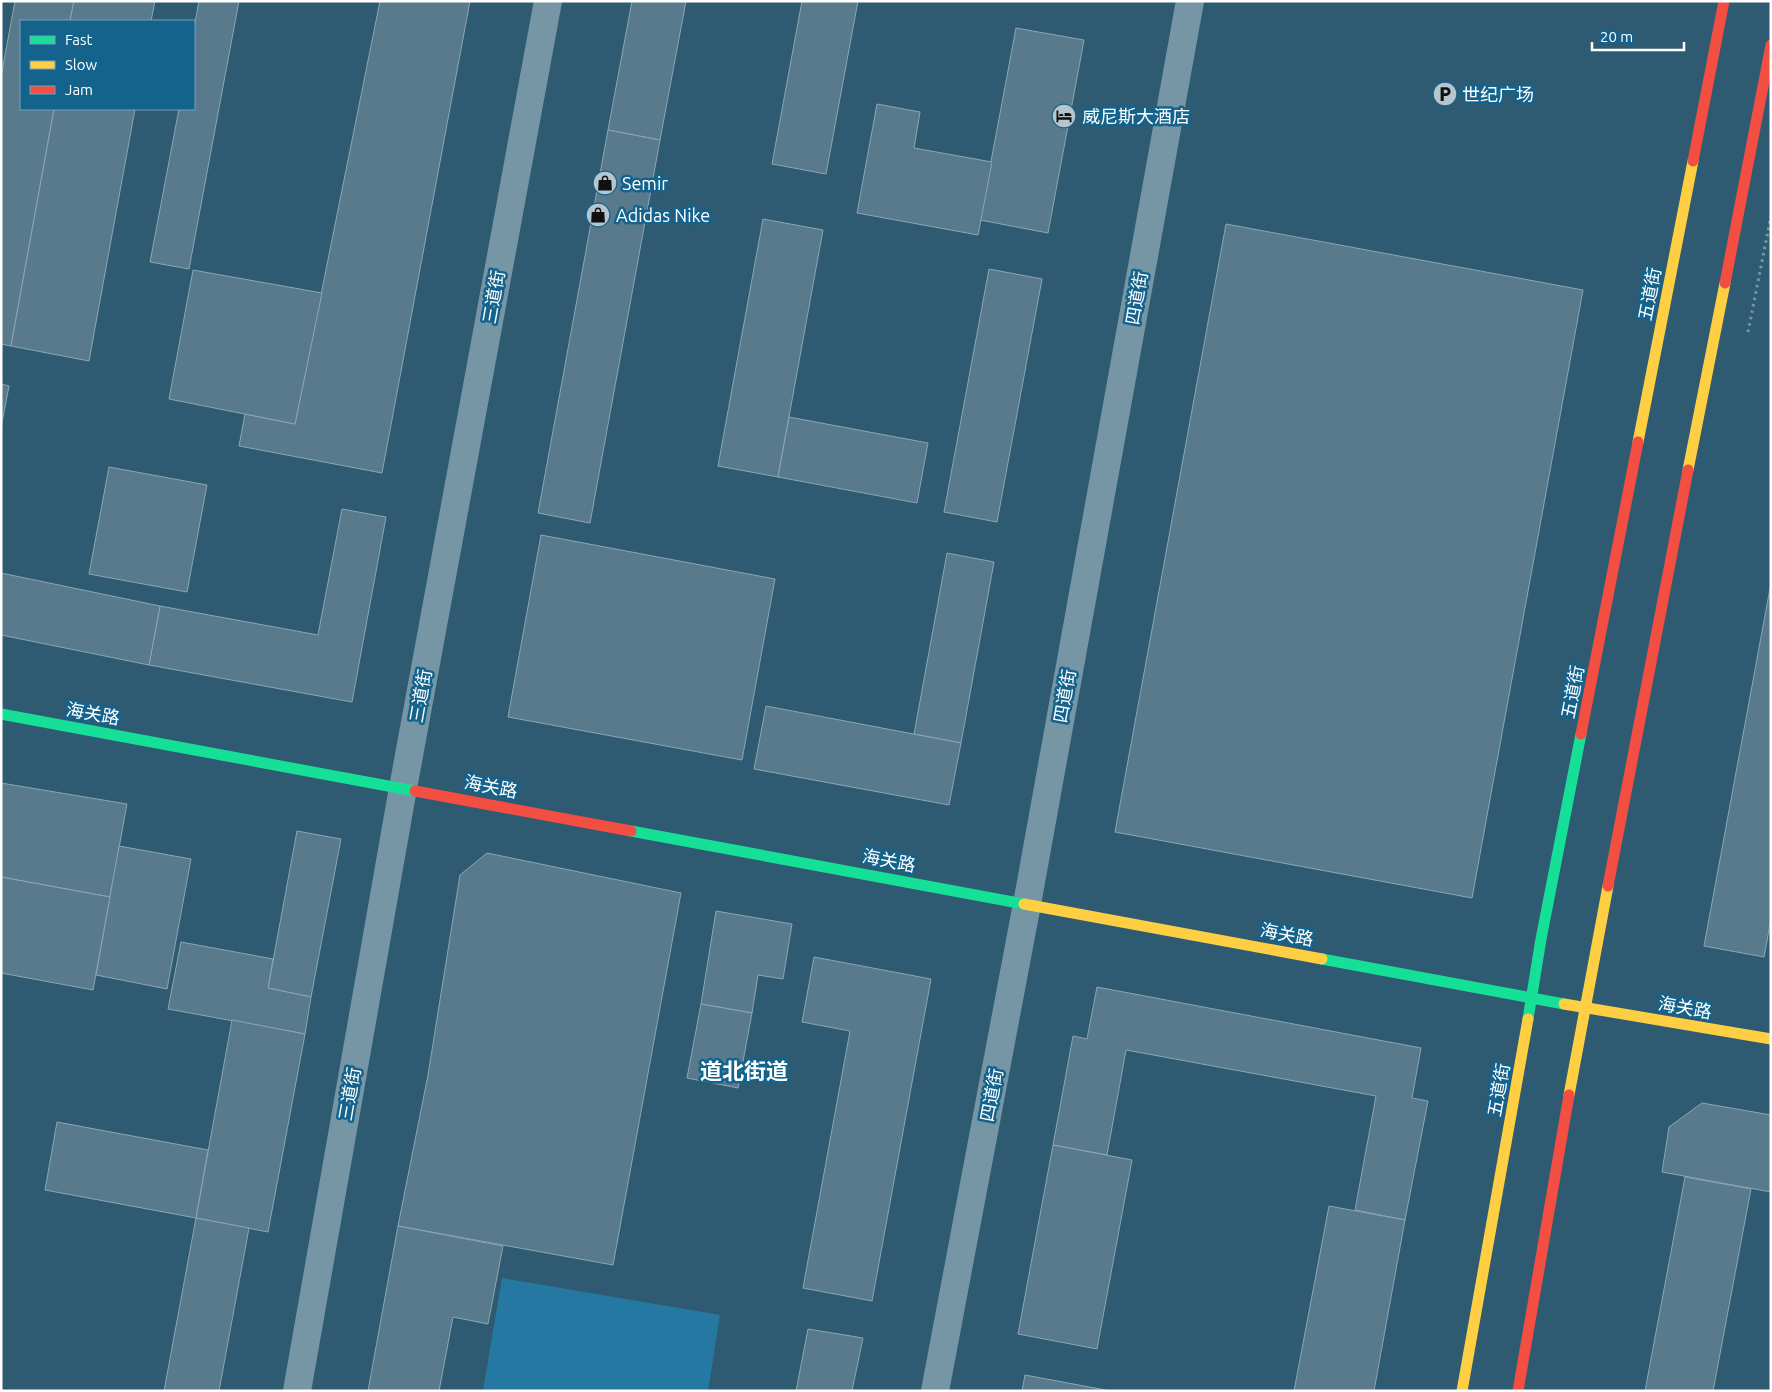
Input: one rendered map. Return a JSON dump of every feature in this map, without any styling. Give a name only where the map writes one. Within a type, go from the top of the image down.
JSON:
[{"type":"main road","name":"五道街","points":[[1462,1391],[1545,920],[1724,1]]},
{"type":"main road","points":[[1518,1391],[1584,1007],[1771,45]]},
{"type":"main road","name":"海关路","points":[[1,714],[1532,998],[1771,1039]]},
{"type":"street","name":"三道街","points":[[297,1391],[403,788],[548,1]]},
{"type":"street","name":"四道街","points":[[935,1391],[1026,904],[1190,1]]},
{"type":"shaded area","points":[[502,1278],[720,1315],[708,1391],[483,1391]]},
{"type":"building","points":[[15,1],[74,1],[70,20],[20,20],[20,110],[54,110],[11,346],[1,344],[1,77]]},
{"type":"building","points":[[74,1],[155,1],[151,20],[70,20]]},
{"type":"building","points":[[199,1],[239,1],[189,269],[150,262],[179,110],[195,110],[195,23]]},
{"type":"building","points":[[380,1],[470,1],[382,473],[239,446],[245,414],[295,424]]},
{"type":"building","points":[[632,1],[686,1],[660,140],[608,130]]},
{"type":"building","points":[[802,1],[858,1],[826,174],[772,164]]},
{"type":"building","points":[[1016,28],[1084,40],[1048,233],[980,220]]},
{"type":"building","points":[[877,104],[920,112],[914,148],[992,162],[978,235],[857,213]]},
{"type":"building","points":[[54,110],[135,110],[89,361],[11,346]]},
{"type":"building","points":[[608,130],[660,140],[590,523],[538,513]]},
{"type":"building","points":[[763,219],[823,230],[778,477],[718,466]]},
{"type":"building","points":[[1226,224],[1583,290],[1472,898],[1115,832]]},
{"type":"building","points":[[989,269],[1042,279],[997,522],[944,512]]},
{"type":"building","points":[[193,270],[322,293],[295,424],[169,399]]},
{"type":"building","points":[[1,384],[9,386],[1,428]]},
{"type":"building","points":[[789,417],[928,443],[917,503],[778,477]]},
{"type":"building","points":[[109,467],[207,485],[187,592],[89,574]]},
{"type":"building","points":[[342,509],[386,517],[352,702],[149,665],[160,606],[318,635]]},
{"type":"building","points":[[541,535],[775,579],[742,760],[508,717]]},
{"type":"building","points":[[947,553],[994,562],[961,743],[914,734]]},
{"type":"building","points":[[1,573],[160,606],[149,665],[1,635]]},
{"type":"building","points":[[1771,583],[1771,919],[1764,957],[1704,946]]},
{"type":"building","points":[[766,706],[961,743],[949,805],[754,769]]},
{"type":"building","points":[[1,783],[127,804],[110,897],[1,877]]},
{"type":"building","points":[[297,831],[341,839],[311,997],[268,988]]},
{"type":"building","points":[[119,846],[191,859],[167,989],[96,975]]},
{"type":"building","points":[[487,853],[681,893],[613,1265],[398,1226],[428,1075],[460,875]]},
{"type":"building","points":[[1,877],[110,897],[93,990],[1,973]]},
{"type":"building","points":[[716,911],[792,924],[783,979],[758,975],[752,1013],[701,1004]]},
{"type":"building","points":[[181,942],[273,959],[268,988],[311,997],[305,1034],[168,1009]]},
{"type":"building","points":[[814,957],[931,979],[872,1301],[803,1288],[850,1031],[802,1022]]},
{"type":"building","points":[[1097,987],[1421,1048],[1412,1098],[1428,1101],[1405,1220],[1355,1210],[1376,1096],[1126,1050],[1107,1155],[1053,1145],[1073,1036],[1087,1039]]},
{"type":"building","points":[[701,1004],[752,1013],[738,1088],[687,1078]]},
{"type":"building","points":[[232,1020],[305,1034],[268,1232],[196,1218]]},
{"type":"building","points":[[1702,1103],[1771,1115],[1771,1192],[1662,1172],[1669,1127]]},
{"type":"building","points":[[57,1122],[208,1150],[196,1218],[45,1190]]},
{"type":"building","points":[[1053,1145],[1132,1160],[1097,1349],[1018,1334]]},
{"type":"building","points":[[1685,1177],[1751,1189],[1713,1391],[1645,1391]]},
{"type":"building","points":[[1329,1206],[1405,1220],[1374,1391],[1294,1391]]},
{"type":"building","points":[[196,1218],[249,1228],[219,1391],[164,1391]]},
{"type":"building","points":[[398,1226],[503,1246],[488,1324],[453,1317],[439,1391],[368,1391]]},
{"type":"building","points":[[808,1329],[863,1338],[852,1391],[796,1391]]},
{"type":"building","points":[[1025,1375],[1111,1391],[1022,1391]]},
{"type":"traffic: fast","points":[[1,714],[415,791]]},
{"type":"traffic: fast","points":[[1528,1019],[1541,939],[1581,734]]},
{"type":"traffic: fast","points":[[631,831],[1024,904]]},
{"type":"traffic: fast","points":[[1322,959],[1564,1004]]},
{"type":"traffic: slow","points":[[1638,442],[1693,161]]},
{"type":"traffic: slow","points":[[1688,470],[1725,283]]},
{"type":"traffic: slow","points":[[1569,1095],[1608,886]]},
{"type":"traffic: slow","points":[[1024,904],[1322,959]]},
{"type":"traffic: slow","points":[[1564,1004],[1771,1039]]},
{"type":"traffic: slow","points":[[1462,1391],[1528,1019]]},
{"type":"traffic: jam","points":[[1693,161],[1724,1]]},
{"type":"traffic: jam","points":[[1725,283],[1771,45]]},
{"type":"traffic: jam","points":[[1581,734],[1638,442]]},
{"type":"traffic: jam","points":[[1608,886],[1688,470]]},
{"type":"traffic: jam","points":[[415,791],[631,831]]},
{"type":"traffic: jam","points":[[1518,1391],[1569,1095]]},
{"type":"place","name":"世纪广场","points":[[1445,94]]},
{"type":"place","name":"威尼斯大酒店","points":[[1064,116]]},
{"type":"place","name":"Semir","points":[[605,183]]},
{"type":"place","name":"Adidas Nike","points":[[598,215]]},
{"type":"district","name":"道北街道","points":[[744,1070]]}]
